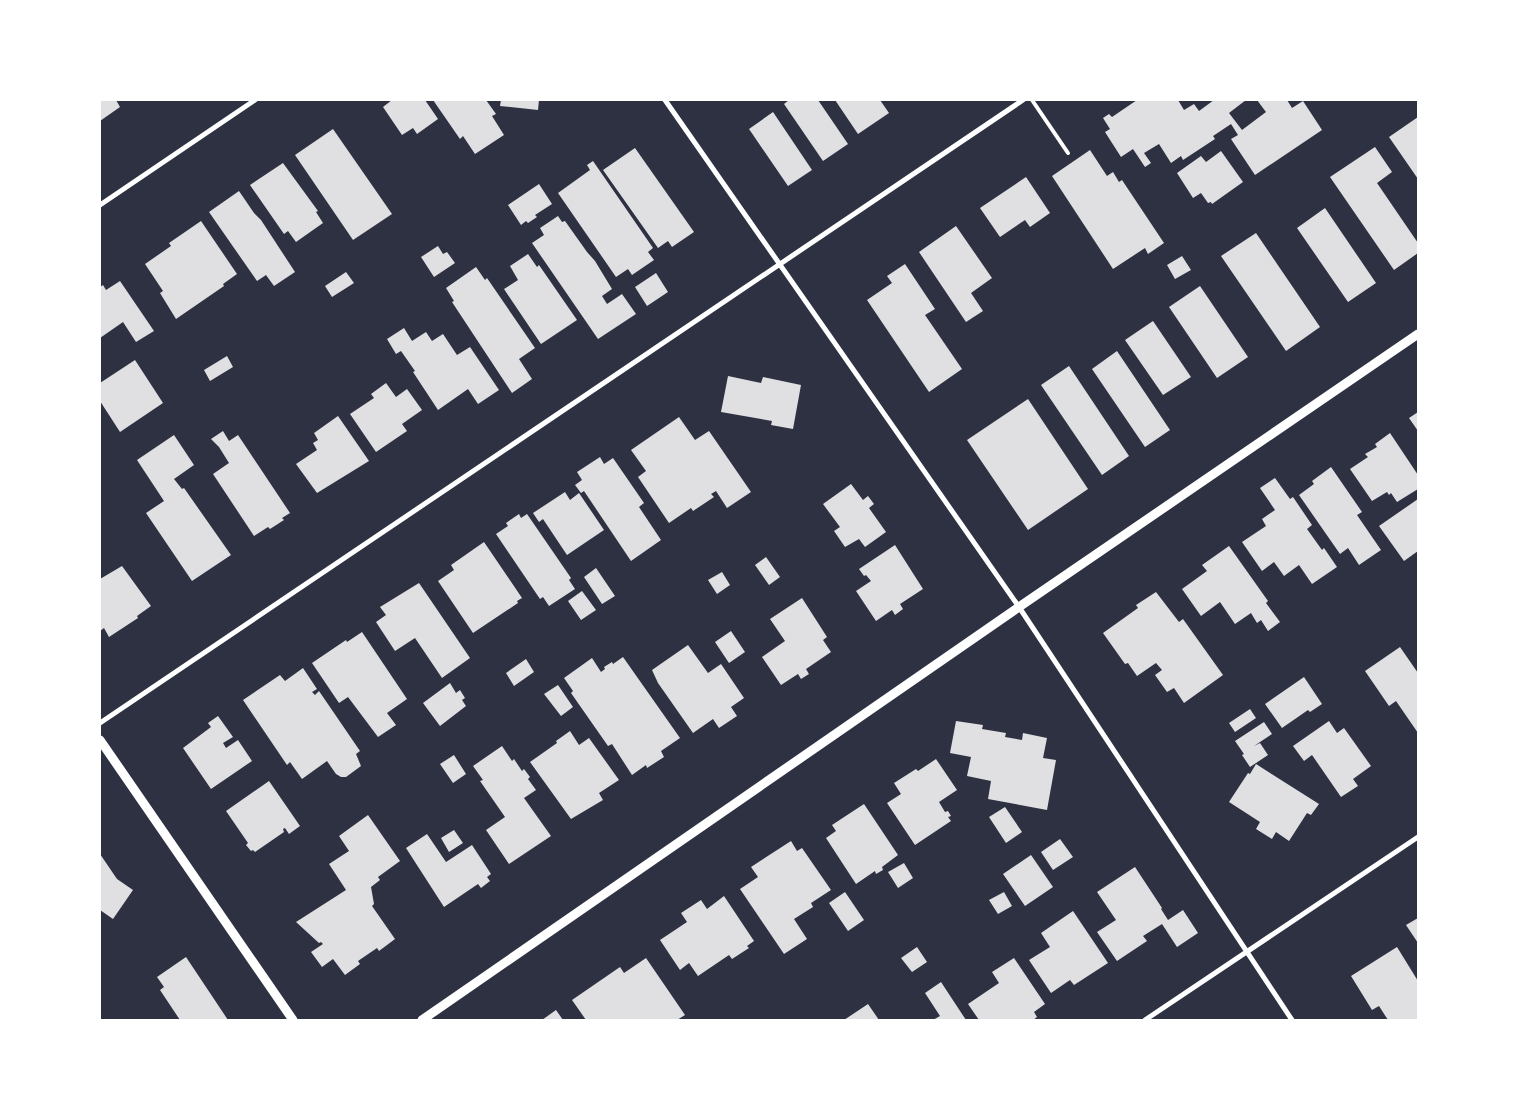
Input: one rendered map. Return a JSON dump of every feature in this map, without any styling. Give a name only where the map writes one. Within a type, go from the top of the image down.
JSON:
[{"type":"street","points":[[100,205],[255,100]]},
{"type":"street","points":[[665,100],[1019,607],[1292,1020]]},
{"type":"street","points":[[100,722],[1023,100]]},
{"type":"street","points":[[422,1020],[1418,334]]},
{"type":"street","points":[[100,740],[293,1020]]},
{"type":"street","points":[[1145,1020],[1418,837]]},
{"type":"lane","points":[[1032,100],[1068,153]]},
{"type":"building","points":[[100,100],[116,100],[120,107],[100,121]]},
{"type":"building","points":[[392,100],[425,100],[438,119],[417,134],[413,128],[402,135],[383,107]]},
{"type":"building","points":[[433,100],[486,100],[496,114],[492,116],[504,135],[475,154],[463,136],[460,139]]},
{"type":"building","points":[[501,100],[539,100],[538,110],[500,106]]},
{"type":"building","points":[[789,100],[818,100],[848,144],[823,161],[784,104]]},
{"type":"building","points":[[835,100],[880,100],[889,113],[858,134]]},
{"type":"building","points":[[1137,100],[1178,100],[1184,110],[1194,104],[1199,111],[1214,100],[1246,100],[1229,113],[1242,130],[1266,112],[1257,100],[1287,100],[1292,108],[1303,101],[1322,130],[1255,175],[1231,139],[1238,135],[1231,124],[1213,136],[1215,139],[1183,160],[1181,156],[1171,163],[1159,144],[1144,153],[1151,163],[1145,167],[1133,149],[1121,157],[1105,132],[1110,129],[1103,118],[1109,114],[1112,117]]},
{"type":"building","points":[[773,112],[812,170],[788,186],[749,129]]},
{"type":"building","points":[[1418,117],[1418,179],[1389,137]]},
{"type":"building","points":[[333,129],[392,214],[353,240],[295,155]]},
{"type":"building","points":[[1375,147],[1392,172],[1377,183],[1418,243],[1418,253],[1394,270],[1330,177]]},
{"type":"building","points":[[635,148],[694,232],[672,247],[668,241],[658,248],[603,170]]},
{"type":"building","points":[[1090,150],[1107,176],[1113,172],[1119,182],[1122,180],[1164,243],[1148,254],[1145,248],[1113,269],[1052,176]]},
{"type":"building","points":[[1221,151],[1243,182],[1212,204],[1211,202],[1208,203],[1201,193],[1193,198],[1177,173],[1201,156],[1206,162]]},
{"type":"building","points":[[593,161],[653,248],[648,252],[654,260],[632,275],[628,269],[616,277],[558,193],[590,170],[587,165]]},
{"type":"building","points":[[283,163],[318,211],[316,212],[323,223],[296,242],[288,231],[284,234],[250,185]]},
{"type":"building","points":[[1026,177],[1050,213],[1030,227],[1025,220],[1000,237],[980,208]]},
{"type":"building","points":[[539,184],[552,204],[535,215],[537,217],[521,225],[508,205]]},
{"type":"building","points":[[239,191],[261,220],[295,272],[274,286],[266,275],[257,281],[209,212]]},
{"type":"building","points":[[1325,208],[1376,283],[1348,302],[1297,228]]},
{"type":"building","points":[[558,216],[562,222],[565,221],[595,261],[612,289],[602,296],[607,304],[622,294],[636,314],[598,339],[532,243],[544,235],[540,228]]},
{"type":"building","points":[[201,221],[237,274],[223,284],[224,286],[176,319],[160,293],[163,291],[145,264],[171,246],[169,243]]},
{"type":"building","points":[[956,226],[992,278],[971,293],[983,311],[966,322],[919,252]]},
{"type":"building","points":[[1256,233],[1320,327],[1286,351],[1221,256]]},
{"type":"building","points":[[438,246],[443,254],[447,252],[455,263],[434,277],[421,257]]},
{"type":"building","points":[[528,254],[537,267],[539,265],[577,320],[541,344],[504,289],[518,280],[510,266]]},
{"type":"building","points":[[1182,256],[1191,270],[1175,279],[1167,265]]},
{"type":"building","points":[[905,264],[935,309],[925,315],[962,369],[929,392],[867,300],[892,283],[887,276]]},
{"type":"building","points":[[476,267],[485,280],[487,278],[535,348],[519,359],[532,379],[512,393],[452,302],[454,301],[446,288]]},
{"type":"building","points":[[346,272],[354,283],[332,297],[325,286]]},
{"type":"building","points":[[656,273],[668,292],[647,306],[635,287]]},
{"type":"building","points":[[120,281],[154,331],[136,342],[123,322],[100,338],[100,287],[103,285],[106,290]]},
{"type":"building","points":[[1200,286],[1248,357],[1217,378],[1169,307]]},
{"type":"building","points":[[1153,321],[1191,377],[1163,395],[1125,340]]},
{"type":"building","points":[[404,328],[412,341],[426,332],[432,341],[443,334],[457,355],[470,347],[499,390],[478,404],[468,389],[438,410],[401,351],[396,354],[387,339]]},
{"type":"building","points":[[1117,351],[1170,430],[1145,447],[1092,369]]},
{"type":"building","points":[[227,356],[233,367],[210,381],[204,370]]},
{"type":"building","points":[[135,360],[163,403],[120,432],[100,401],[100,383]]},
{"type":"building","points":[[1069,366],[1129,456],[1102,475],[1041,385]]},
{"type":"building","points":[[728,376],[761,383],[763,377],[801,385],[793,429],[771,425],[772,421],[721,412]]},
{"type":"building","points":[[386,383],[396,397],[407,389],[422,410],[402,424],[407,431],[376,452],[350,414],[374,398],[371,394]]},
{"type":"building","points":[[1028,399],[1088,489],[1028,530],[967,440]]},
{"type":"building","points":[[1418,412],[1418,431],[1409,418]]},
{"type":"building","points":[[338,416],[369,461],[317,493],[296,464],[317,450],[313,443],[318,440],[314,433]]},
{"type":"building","points":[[679,417],[695,440],[709,431],[751,492],[727,508],[716,491],[711,494],[714,497],[693,511],[691,508],[669,523],[638,477],[646,471],[631,450]]},
{"type":"building","points":[[223,431],[229,441],[238,435],[290,513],[282,518],[284,520],[270,529],[268,527],[254,536],[213,474],[229,463],[219,447],[211,439]]},
{"type":"building","points":[[1390,433],[1418,475],[1418,489],[1397,502],[1391,493],[1389,495],[1387,492],[1372,501],[1350,469],[1368,457],[1365,454],[1377,447],[1375,444]]},
{"type":"building","points":[[174,435],[194,465],[174,479],[182,489],[184,488],[231,555],[192,581],[146,513],[164,501],[137,460]]},
{"type":"building","points":[[600,457],[604,464],[613,458],[644,503],[639,507],[661,540],[631,561],[584,491],[581,493],[575,485],[582,480],[577,472]]},
{"type":"building","points":[[1331,467],[1362,512],[1357,515],[1381,550],[1359,565],[1348,548],[1340,554],[1299,495],[1314,484],[1312,481]]},
{"type":"building","points":[[1275,478],[1290,499],[1293,497],[1312,525],[1307,529],[1322,550],[1324,548],[1337,567],[1312,584],[1299,565],[1284,576],[1274,562],[1262,571],[1242,542],[1266,526],[1262,519],[1275,510],[1260,488]]},
{"type":"building","points":[[851,484],[863,500],[868,496],[874,504],[869,508],[886,532],[865,547],[859,539],[845,547],[834,531],[840,527],[823,504]]},
{"type":"building","points":[[565,492],[570,500],[579,493],[604,530],[567,555],[543,519],[539,522],[533,513]]},
{"type":"building","points":[[1418,499],[1418,551],[1404,561],[1379,526]]},
{"type":"building","points":[[519,514],[521,518],[527,514],[571,578],[569,580],[575,589],[549,606],[543,597],[540,599],[496,534],[508,526],[506,523]]},
{"type":"building","points":[[484,542],[522,598],[517,601],[518,603],[473,633],[438,581],[454,570],[451,565]]},
{"type":"building","points":[[895,545],[923,589],[900,604],[903,609],[895,615],[892,610],[876,621],[856,591],[871,581],[859,569]]},
{"type":"building","points":[[1229,546],[1268,601],[1266,603],[1280,622],[1268,631],[1261,620],[1257,623],[1251,613],[1235,624],[1220,602],[1201,616],[1182,589],[1207,571],[1202,565]]},
{"type":"building","points":[[766,557],[780,577],[769,585],[755,565]]},
{"type":"building","points":[[122,566],[151,606],[137,616],[138,618],[109,637],[104,628],[100,631],[100,579]]},
{"type":"building","points":[[596,568],[615,596],[602,604],[584,577]]},
{"type":"building","points":[[722,572],[730,585],[717,594],[708,580]]},
{"type":"building","points":[[419,583],[470,658],[442,678],[415,638],[395,651],[376,622],[386,615],[380,607]]},
{"type":"building","points":[[582,591],[596,610],[581,620],[568,601]]},
{"type":"building","points":[[1156,592],[1179,622],[1183,619],[1223,675],[1184,703],[1174,688],[1167,692],[1155,675],[1162,670],[1156,663],[1137,676],[1128,663],[1125,664],[1103,633],[1138,608],[1136,605]]},
{"type":"building","points":[[802,598],[827,637],[823,640],[831,652],[806,669],[809,674],[801,679],[798,674],[781,685],[762,657],[785,641],[770,619]]},
{"type":"building","points":[[731,631],[745,652],[729,663],[715,642]]},
{"type":"building","points":[[362,632],[407,699],[387,713],[396,725],[378,737],[348,697],[339,703],[312,663],[346,640],[347,642]]},
{"type":"building","points":[[688,645],[708,673],[721,664],[744,698],[731,707],[737,716],[719,728],[713,719],[693,733],[658,683],[652,670]]},
{"type":"building","points":[[1400,647],[1418,673],[1418,733],[1396,701],[1389,706],[1365,671]]},
{"type":"building","points":[[623,657],[680,738],[661,751],[664,757],[647,768],[646,765],[632,775],[612,744],[608,746],[571,693],[573,691],[564,678],[592,658],[601,672],[605,669],[604,667],[612,662],[613,664]]},
{"type":"building","points":[[526,659],[534,672],[514,686],[506,673]]},
{"type":"building","points":[[303,668],[317,689],[312,692],[315,695],[319,691],[360,751],[356,754],[361,766],[346,777],[336,774],[327,761],[302,779],[290,762],[287,765],[243,700],[280,675],[285,681]]},
{"type":"building","points":[[1304,677],[1322,704],[1310,712],[1308,710],[1282,728],[1265,704]]},
{"type":"building","points":[[450,683],[456,693],[460,690],[465,698],[462,700],[466,706],[440,726],[423,703]]},
{"type":"building","points":[[558,685],[573,707],[561,716],[544,694]]},
{"type":"building","points":[[1250,709],[1256,718],[1235,732],[1229,723]]},
{"type":"building","points":[[218,716],[233,737],[223,743],[226,748],[238,740],[252,761],[211,789],[183,748],[211,727],[208,723]]},
{"type":"building","points":[[956,721],[983,725],[982,729],[1006,733],[1005,737],[1022,740],[1023,733],[1047,738],[1043,758],[1056,760],[1047,810],[988,799],[991,781],[967,776],[971,757],[950,753]]},
{"type":"building","points":[[1329,721],[1337,733],[1344,728],[1371,766],[1353,779],[1358,786],[1341,797],[1312,755],[1304,761],[1293,746]]},
{"type":"building","points":[[1264,722],[1272,734],[1254,746],[1260,743],[1268,755],[1250,767],[1235,741]]},
{"type":"building","points":[[570,731],[579,745],[589,738],[619,780],[599,793],[603,800],[571,819],[530,762],[557,743],[556,741]]},
{"type":"building","points":[[502,746],[512,761],[514,759],[522,771],[524,769],[530,777],[528,779],[536,790],[524,798],[551,836],[509,864],[486,830],[505,817],[480,781],[483,780],[473,766]]},
{"type":"building","points":[[454,755],[466,774],[453,783],[440,764]]},
{"type":"building","points":[[936,759],[957,790],[939,802],[945,812],[948,811],[951,816],[948,817],[951,821],[915,845],[887,803],[901,794],[894,783]]},
{"type":"building","points":[[1256,764],[1319,804],[1311,815],[1307,813],[1289,841],[1276,832],[1272,839],[1256,829],[1260,822],[1229,802]]},
{"type":"building","points":[[269,781],[300,826],[289,834],[285,828],[283,829],[284,832],[255,852],[251,851],[246,845],[248,843],[226,811]]},
{"type":"building","points":[[864,804],[898,855],[882,867],[883,870],[876,874],[875,871],[856,884],[826,838],[836,831],[832,825]]},
{"type":"building","points":[[1005,807],[1022,832],[1006,843],[989,817]]},
{"type":"building","points":[[368,815],[400,861],[378,877],[380,880],[371,887],[374,904],[372,906],[395,939],[379,951],[377,948],[358,961],[360,964],[345,975],[333,959],[322,967],[311,952],[323,944],[319,943],[296,922],[346,890],[329,864],[349,851],[339,836]]},
{"type":"building","points":[[454,830],[463,843],[449,852],[441,838]]},
{"type":"building","points":[[427,834],[446,862],[472,845],[491,874],[487,877],[490,881],[481,888],[478,884],[444,907],[406,848]]},
{"type":"building","points":[[1060,839],[1073,857],[1053,870],[1041,852]]},
{"type":"building","points":[[791,841],[797,851],[802,848],[831,890],[811,903],[813,907],[794,919],[807,939],[784,954],[740,889],[758,877],[751,867]]},
{"type":"building","points":[[100,854],[117,879],[133,890],[113,919],[100,910]]},
{"type":"building","points":[[1031,855],[1053,887],[1025,906],[1003,874]]},
{"type":"building","points":[[904,863],[913,878],[898,888],[888,872]]},
{"type":"building","points":[[1135,867],[1168,920],[1183,910],[1198,933],[1177,947],[1162,924],[1143,936],[1147,941],[1117,961],[1097,932],[1116,920],[1097,892]]},
{"type":"building","points":[[845,892],[864,920],[848,931],[829,903]]},
{"type":"building","points":[[1004,892],[1012,906],[998,914],[989,900]]},
{"type":"building","points":[[724,896],[754,941],[747,946],[749,948],[732,959],[729,955],[698,976],[689,963],[680,970],[660,940],[687,922],[681,913],[701,900],[707,909]]},
{"type":"building","points":[[1073,911],[1108,963],[1074,985],[1070,980],[1051,993],[1029,960],[1050,947],[1041,933]]},
{"type":"building","points":[[1418,918],[1418,943],[1406,925]]},
{"type":"building","points":[[917,947],[927,962],[912,972],[901,958]]},
{"type":"building","points":[[1397,947],[1418,981],[1418,1020],[1388,1020],[1379,1006],[1372,1010],[1351,976]]},
{"type":"building","points":[[186,957],[228,1020],[180,1020],[160,990],[164,987],[157,977]]},
{"type":"building","points":[[646,958],[685,1015],[677,1020],[586,1020],[572,1000],[620,967],[624,973]]},
{"type":"building","points":[[1014,958],[1045,1004],[1034,1012],[1037,1017],[1033,1020],[979,1020],[968,1004],[999,983],[992,972]]},
{"type":"building","points":[[941,982],[966,1020],[933,1020],[940,1016],[925,993]]},
{"type":"building","points":[[868,1004],[879,1020],[844,1020]]},
{"type":"building","points":[[556,1010],[563,1020],[542,1020]]}]
